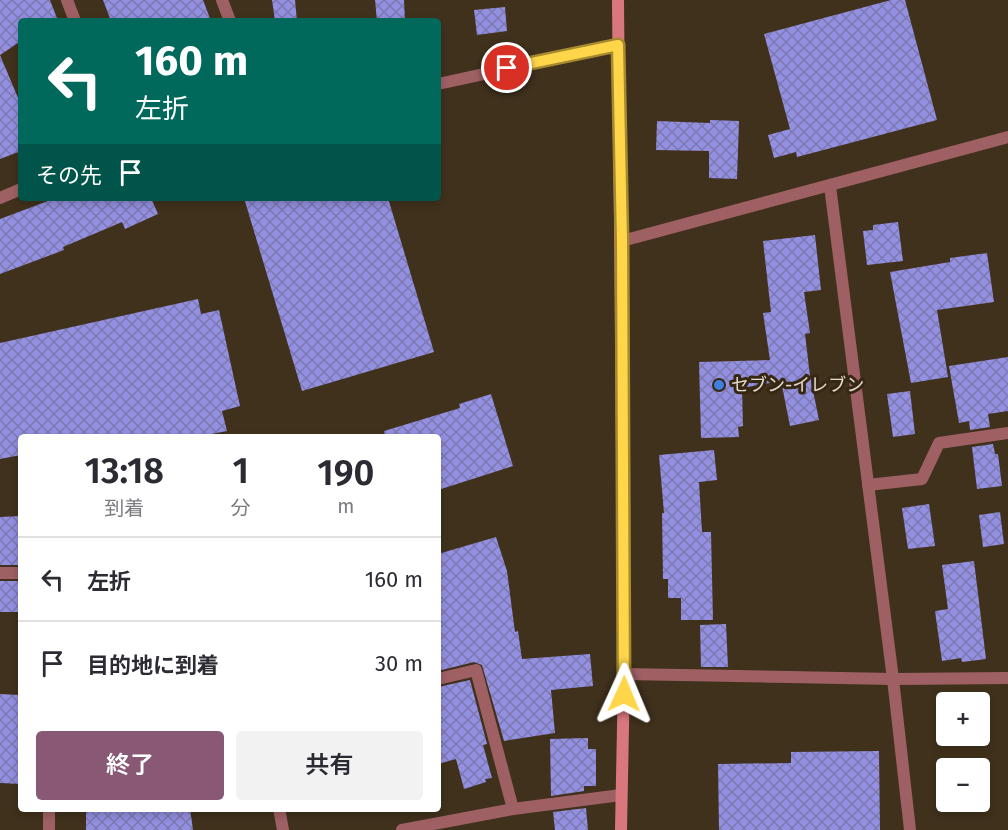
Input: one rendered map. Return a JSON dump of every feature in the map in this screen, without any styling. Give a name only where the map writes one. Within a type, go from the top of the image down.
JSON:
[{"type":"main road","points":[[618,0],[622,241],[624,674],[621,830]]},
{"type":"street","points":[[67,0],[74,18]]},
{"type":"street","points":[[222,0],[229,18]]},
{"type":"street","points":[[441,83],[618,45]]},
{"type":"street","points":[[622,241],[1008,137]]},
{"type":"street","points":[[830,186],[910,830]]},
{"type":"street","points":[[0,198],[18,190]]},
{"type":"street","points":[[868,485],[922,479],[939,443],[1008,433]]},
{"type":"street","points":[[0,573],[18,573]]},
{"type":"street","points":[[441,678],[476,670],[513,809]]},
{"type":"street","points":[[624,674],[893,679],[1008,678]]},
{"type":"street","points":[[402,830],[513,809],[621,795]]},
{"type":"street","points":[[49,812],[49,830]]},
{"type":"street","points":[[280,812],[283,830]]},
{"type":"building","points":[[0,0],[50,0],[57,18],[18,18],[18,43],[0,55]]},
{"type":"building","points":[[103,0],[203,0],[210,18],[110,18]]},
{"type":"building","points":[[272,0],[295,0],[297,18],[275,18]]},
{"type":"building","points":[[375,0],[404,0],[405,18],[377,18]]},
{"type":"building","points":[[891,0],[905,0],[937,120],[797,157],[796,152],[774,158],[768,135],[790,129],[764,34]]},
{"type":"building","points":[[505,7],[507,31],[477,35],[474,10]]},
{"type":"building","points":[[0,55],[18,98],[18,152],[0,159]]},
{"type":"building","points":[[710,120],[739,121],[737,179],[709,178],[709,151],[656,150],[657,121],[710,123]]},
{"type":"building","points":[[48,201],[152,201],[158,214],[125,229],[122,222],[63,247],[64,250],[0,274],[0,219]]},
{"type":"building","points":[[245,201],[389,201],[434,352],[302,391]]},
{"type":"building","points":[[898,222],[903,261],[867,265],[863,231],[873,230],[873,225]]},
{"type":"building","points":[[815,235],[821,290],[804,292],[810,333],[805,334],[810,376],[819,420],[790,426],[781,381],[742,388],[743,426],[738,427],[739,437],[701,438],[699,362],[770,360],[763,313],[771,312],[763,241]]},
{"type":"building","points":[[987,253],[994,302],[937,310],[948,377],[911,383],[890,272],[950,262],[950,258]]},
{"type":"building","points":[[198,299],[201,314],[219,310],[240,406],[222,411],[227,431],[211,434],[18,434],[18,456],[0,459],[0,343]]},
{"type":"building","points":[[1008,357],[1008,411],[988,414],[990,427],[970,430],[969,421],[959,423],[949,366]]},
{"type":"building","points":[[910,391],[915,434],[893,437],[887,394]]},
{"type":"building","points":[[491,394],[513,466],[441,489],[441,434],[385,434],[384,431],[460,408],[459,404]]},
{"type":"building","points":[[993,444],[995,454],[998,454],[1002,486],[977,489],[972,447]]},
{"type":"building","points":[[714,450],[717,480],[699,482],[702,532],[711,532],[713,620],[681,620],[681,598],[668,598],[668,579],[663,579],[662,513],[664,513],[659,455]]},
{"type":"building","points":[[929,504],[935,546],[908,549],[902,508]]},
{"type":"building","points":[[1000,512],[1004,544],[983,547],[979,515]]},
{"type":"building","points":[[18,516],[18,565],[0,565],[0,517]]},
{"type":"building","points":[[496,537],[507,571],[515,632],[518,631],[522,659],[590,654],[593,686],[551,690],[555,733],[504,741],[482,665],[474,662],[441,670],[441,553]]},
{"type":"building","points":[[974,561],[986,659],[962,662],[961,658],[942,661],[935,611],[948,609],[942,565]]},
{"type":"building","points":[[0,581],[18,581],[18,612],[0,612]]},
{"type":"building","points":[[726,624],[728,667],[701,667],[700,625]]},
{"type":"building","points":[[470,680],[487,744],[483,745],[492,778],[485,779],[486,782],[464,789],[456,759],[441,763],[441,686]]},
{"type":"building","points":[[0,694],[18,695],[18,784],[0,783]]},
{"type":"building","points":[[588,738],[588,749],[596,749],[596,786],[584,786],[584,791],[551,796],[550,739]]},
{"type":"building","points":[[879,751],[880,830],[719,830],[718,764],[791,763],[791,752]]},
{"type":"building","points":[[586,808],[588,830],[555,830],[553,812]]},
{"type":"building","points":[[86,812],[191,812],[193,830],[86,830]]},
{"type":"place","name":"セブン-イレブン","points":[[719,385]]},
{"type":"route","points":[[507,68],[618,45],[622,241],[624,694]]}]
